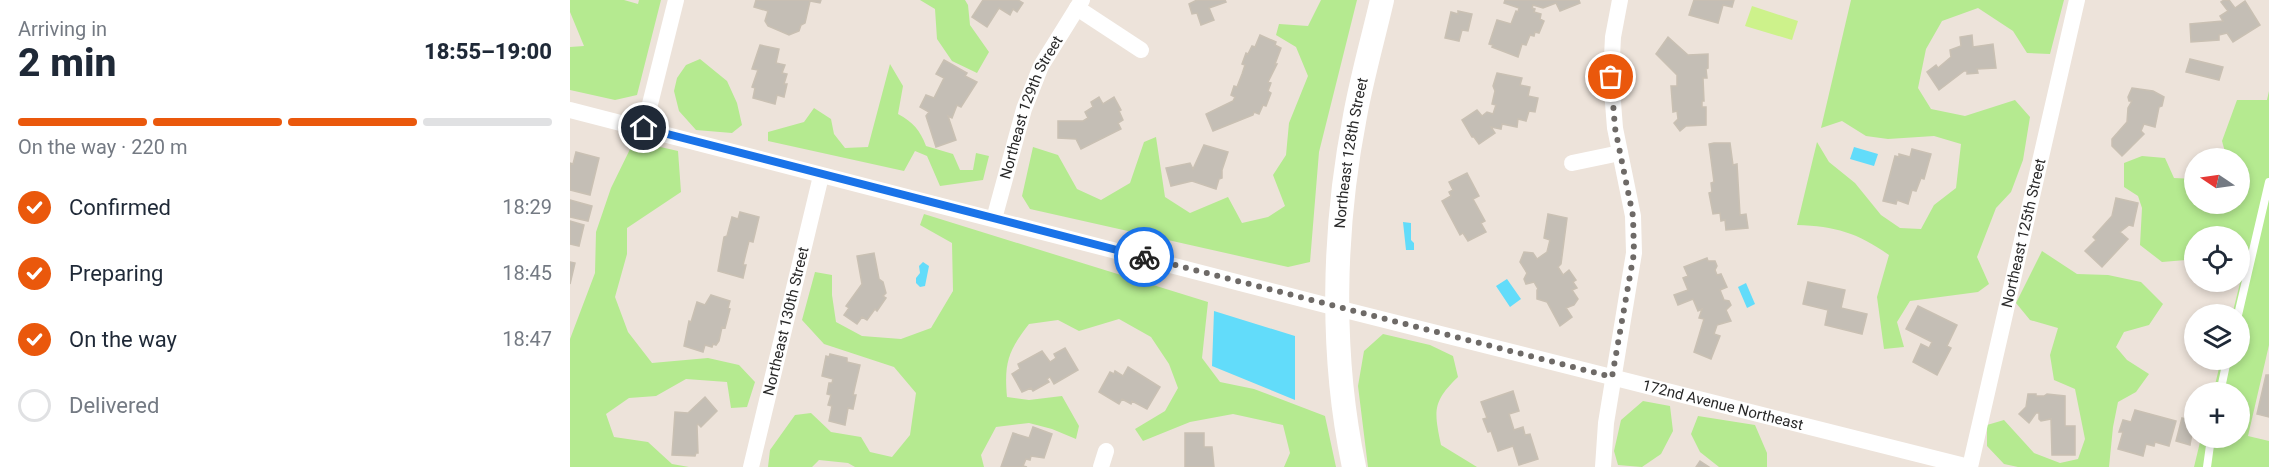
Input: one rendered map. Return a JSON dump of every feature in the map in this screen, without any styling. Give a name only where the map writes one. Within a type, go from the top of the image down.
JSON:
[{"type":"street","points":[[644,128],[676,0]]},
{"type":"street","name":"Northeast 128th Street","points":[[1354,467],[1347,435],[1337,308],[1342,208],[1354,117],[1382,0]]},
{"type":"street","points":[[1603,467],[1612,377],[1634,253],[1633,216],[1615,128],[1611,77],[1613,37],[1620,0]]},
{"type":"street","name":"Northeast 125th Street","points":[[1970,467],[2076,0]]},
{"type":"street","points":[[1080,4],[1141,50]]},
{"type":"street","name":"Northeast 129th Street","points":[[994,219],[1024,109],[1041,66],[1080,4]]},
{"type":"street","name":"172nd Avenue Northeast","points":[[570,110],[1337,308],[1970,467]]},
{"type":"street","points":[[1572,163],[1620,153]]},
{"type":"street","name":"Northeast 130th Street","points":[[750,467],[821,176]]},
{"type":"lane","points":[[2241,304],[2269,182]]},
{"type":"lane","points":[[2208,467],[2210,448]]},
{"type":"green space","points":[[570,0],[624,0],[638,4],[639,0],[661,0],[637,95],[615,100],[570,90],[570,47],[584,46],[570,12]]},
{"type":"green space","points":[[920,0],[965,0],[968,5],[970,25],[989,52],[977,73],[952,61],[937,39],[935,9]]},
{"type":"green space","points":[[1321,0],[1357,0],[1319,152],[1310,262],[1288,267],[1030,209],[1022,196],[1033,147],[1058,155],[1077,189],[1101,200],[1130,183],[1144,142],[1156,137],[1165,197],[1190,213],[1228,197],[1242,223],[1268,217],[1285,206],[1273,175],[1286,155],[1289,123],[1308,76],[1296,47],[1276,35],[1279,24],[1308,26]]},
{"type":"green space","points":[[1851,0],[2064,0],[2050,54],[2027,53],[2013,31],[1978,8],[1942,21],[1926,49],[1918,88],[1931,109],[1965,116],[2015,100],[2030,117],[2023,160],[2011,192],[1996,208],[1977,257],[1989,284],[1978,292],[1910,301],[1897,322],[1904,347],[1884,349],[1877,297],[1889,255],[1867,241],[1846,232],[1797,225],[1817,142],[1829,162],[1855,183],[1881,215],[1900,228],[1921,229],[1934,205],[1956,188],[1961,144],[1934,136],[1888,139],[1866,136],[1842,121],[1821,128]]},
{"type":"green space","points":[[1752,6],[1798,21],[1792,40],[1745,26]]},
{"type":"green space","points":[[700,59],[727,81],[737,103],[742,125],[732,133],[696,130],[679,111],[674,91],[677,78],[686,65]]},
{"type":"green space","points":[[890,64],[903,86],[898,114],[915,127],[926,146],[953,154],[960,170],[973,170],[976,153],[989,156],[983,180],[940,186],[927,156],[915,151],[904,171],[768,141],[768,132],[804,122],[814,108],[831,119],[834,134],[845,148],[868,147]]},
{"type":"green space","points":[[2269,91],[2269,345],[2250,427],[2250,382],[2216,382],[2219,370],[2250,370],[2250,304],[2235,304],[2238,292],[2250,292],[2250,226],[2184,226],[2184,260],[2162,262],[2140,245],[2142,208],[2138,196],[2124,187],[2124,163],[2142,156],[2165,158],[2174,178],[2184,178],[2184,214],[2250,214],[2250,148],[2224,148],[2222,141],[2237,100],[2267,100]]},
{"type":"green space","points":[[634,141],[678,151],[681,192],[627,228],[627,254],[615,297],[628,332],[652,363],[708,358],[739,365],[755,382],[747,407],[731,408],[727,382],[686,379],[656,396],[629,398],[606,414],[614,437],[648,442],[672,464],[689,467],[570,467],[570,339],[595,273],[596,232],[611,188]]},
{"type":"green space","points":[[924,214],[1208,302],[1202,358],[1220,382],[1254,389],[1325,416],[1336,467],[1284,467],[1290,453],[1283,425],[1233,414],[1190,422],[1143,441],[1135,429],[1165,411],[1178,388],[1169,364],[1151,337],[1119,319],[1079,331],[1058,320],[1029,324],[1016,342],[1009,358],[1006,375],[1007,397],[1029,400],[1062,396],[1079,426],[1076,439],[1029,423],[996,427],[981,455],[984,467],[855,467],[848,463],[819,460],[812,467],[768,467],[770,450],[795,415],[811,413],[831,432],[861,437],[870,452],[892,457],[910,435],[916,393],[894,367],[824,344],[802,320],[815,272],[832,275],[836,322],[862,336],[901,339],[931,328],[953,291],[952,243],[920,225]]},
{"type":"green space","points":[[2042,251],[2077,274],[2108,275],[2141,282],[2163,304],[2149,325],[2124,332],[2116,347],[2127,360],[2149,374],[2136,392],[2118,402],[2109,467],[2018,467],[2004,464],[1987,446],[1987,425],[2004,420],[2034,453],[2060,463],[2078,459],[2085,439],[2075,389],[2054,380],[2050,355],[2058,328],[2030,320],[2016,303]]},
{"type":"green space","points":[[1383,334],[1430,345],[1453,356],[1458,377],[1443,393],[1436,415],[1441,445],[1477,467],[1368,467],[1358,386],[1364,351]]},
{"type":"green space","points":[[1643,401],[1670,406],[1673,431],[1661,454],[1642,467],[1618,465],[1614,451],[1621,420]]},
{"type":"green space","points":[[1698,416],[1755,425],[1767,453],[1767,467],[1719,467],[1700,452],[1691,434]]},
{"type":"green space","points":[[2250,436],[2269,441],[2269,467],[2194,467],[2199,448],[2250,448]]},
{"type":"water","points":[[1854,147],[1878,154],[1874,166],[1850,159]]},
{"type":"water","points":[[1403,222],[1411,223],[1411,240],[1414,243],[1414,250],[1406,250]]},
{"type":"water","points":[[923,262],[929,266],[925,286],[920,287],[916,283],[916,278],[920,273],[919,266]]},
{"type":"water","points":[[1507,279],[1521,299],[1510,307],[1496,286]]},
{"type":"water","points":[[1746,283],[1755,304],[1747,308],[1738,287]]},
{"type":"water","points":[[1214,311],[1295,336],[1295,400],[1212,366]]},
{"type":"building","points":[[756,0],[821,0],[820,3],[810,1],[805,23],[801,25],[799,31],[789,35],[768,26],[765,21],[768,11],[754,7]]},
{"type":"building","points":[[983,0],[1018,0],[1023,3],[1017,12],[1013,9],[1010,15],[999,8],[987,27],[972,17]]},
{"type":"building","points":[[1197,0],[1225,0],[1226,2],[1209,8],[1214,20],[1201,25],[1197,13],[1192,14],[1189,4]]},
{"type":"building","points":[[1505,0],[1579,0],[1580,3],[1560,11],[1556,3],[1543,8],[1533,5],[1534,12],[1541,14],[1540,19],[1544,21],[1539,33],[1535,32],[1534,36],[1530,35],[1526,45],[1522,44],[1518,57],[1489,44],[1497,20],[1511,24],[1516,11],[1518,12],[1519,8],[1504,3]]},
{"type":"building","points":[[1694,0],[1734,0],[1732,7],[1723,5],[1718,23],[1689,15]]},
{"type":"building","points":[[2229,0],[2235,8],[2245,1],[2260,25],[2233,42],[2227,33],[2219,35],[2219,40],[2191,42],[2190,24],[2223,21],[2220,16],[2228,11],[2221,2]]},
{"type":"building","points":[[1458,11],[1472,14],[1468,31],[1462,30],[1459,41],[1445,38],[1451,12],[1458,14]]},
{"type":"building","points":[[1260,35],[1276,42],[1275,45],[1281,48],[1275,64],[1277,64],[1268,82],[1271,83],[1268,91],[1271,93],[1266,106],[1263,105],[1259,114],[1254,112],[1253,115],[1213,131],[1206,114],[1233,101],[1235,97],[1231,95],[1242,74],[1245,65],[1242,64],[1246,53],[1248,54],[1252,46],[1255,47]]},
{"type":"building","points":[[1972,35],[1973,47],[1993,44],[1996,68],[1977,69],[1978,73],[1967,74],[1967,71],[1964,71],[1939,90],[1927,72],[1936,65],[1938,68],[1951,57],[1950,50],[1961,46],[1960,37]]},
{"type":"building","points":[[1668,37],[1688,55],[1708,54],[1707,78],[1703,78],[1704,101],[1702,101],[1702,107],[1706,107],[1706,125],[1686,126],[1680,131],[1674,123],[1678,119],[1677,111],[1673,112],[1671,86],[1677,86],[1677,75],[1656,54]]},
{"type":"building","points":[[760,45],[779,49],[776,63],[785,65],[782,73],[787,74],[784,97],[777,95],[775,104],[753,98],[755,88],[752,87],[758,70],[752,69]]},
{"type":"building","points":[[2190,59],[2223,67],[2219,80],[2186,72]]},
{"type":"building","points":[[944,60],[967,73],[965,76],[977,82],[961,107],[957,105],[952,118],[948,116],[956,140],[936,147],[926,116],[929,112],[920,107],[926,95],[934,98],[944,78],[936,74]]},
{"type":"building","points":[[1497,73],[1522,78],[1520,85],[1530,87],[1528,96],[1538,98],[1535,112],[1529,111],[1526,121],[1518,119],[1517,127],[1502,124],[1501,129],[1491,127],[1495,133],[1479,144],[1462,120],[1477,110],[1482,116],[1487,112],[1493,114],[1496,105],[1492,104],[1495,91],[1493,86]]},
{"type":"building","points":[[2132,88],[2153,91],[2164,97],[2162,106],[2159,107],[2155,127],[2144,124],[2141,131],[2144,134],[2122,156],[2112,146],[2112,139],[2127,122],[2128,108],[2132,101],[2129,101],[2128,97]]},
{"type":"building","points":[[1099,97],[1103,104],[1114,97],[1121,110],[1119,111],[1123,120],[1118,123],[1121,129],[1081,149],[1076,139],[1058,138],[1058,121],[1083,121],[1088,118],[1085,112],[1093,107],[1091,102]]},
{"type":"building","points":[[1730,143],[1733,165],[1737,164],[1740,215],[1746,214],[1748,228],[1726,230],[1725,220],[1721,221],[1720,213],[1713,214],[1709,193],[1712,192],[1711,183],[1714,182],[1709,144]]},
{"type":"building","points":[[1204,145],[1228,152],[1222,178],[1219,179],[1216,189],[1192,181],[1171,186],[1166,168],[1190,163],[1193,169]]},
{"type":"building","points":[[1912,149],[1931,154],[1924,179],[1921,178],[1916,191],[1912,190],[1908,204],[1897,200],[1896,204],[1883,201],[1895,156],[1899,157],[1899,154],[1910,157]]},
{"type":"building","points":[[576,152],[599,158],[590,195],[570,190],[570,163],[573,164]]},
{"type":"building","points":[[1467,173],[1479,196],[1473,199],[1485,221],[1481,223],[1486,232],[1468,241],[1463,233],[1460,235],[1442,201],[1451,196],[1449,192],[1453,190],[1449,182]]},
{"type":"building","points":[[2116,198],[2138,203],[2133,226],[2129,225],[2120,232],[2128,239],[2102,267],[2085,251],[2096,240],[2093,237],[2112,216]]},
{"type":"building","points":[[570,200],[592,206],[588,221],[570,217]]},
{"type":"building","points":[[740,212],[759,217],[753,242],[749,241],[743,265],[746,265],[743,278],[718,271],[724,237],[727,236],[732,217],[738,219]]},
{"type":"building","points":[[1548,214],[1567,218],[1561,264],[1558,267],[1563,275],[1569,270],[1576,280],[1573,282],[1577,288],[1572,290],[1578,299],[1574,305],[1566,308],[1572,317],[1560,326],[1547,302],[1537,299],[1538,289],[1534,282],[1526,284],[1524,279],[1527,273],[1520,262],[1524,252],[1533,253],[1537,259],[1547,252],[1550,240],[1544,238]]},
{"type":"building","points":[[570,221],[584,225],[579,246],[570,244]]},
{"type":"building","points":[[874,253],[879,279],[883,282],[886,293],[883,296],[886,298],[867,320],[862,317],[857,324],[844,315],[849,308],[846,306],[862,284],[857,256]]},
{"type":"building","points":[[1707,258],[1708,261],[1715,261],[1717,275],[1721,274],[1727,287],[1720,290],[1724,300],[1729,301],[1731,305],[1726,310],[1731,321],[1717,325],[1714,334],[1720,336],[1711,359],[1694,352],[1704,319],[1699,318],[1702,309],[1698,311],[1693,299],[1678,305],[1674,295],[1688,290],[1683,278],[1688,276],[1684,267]]},
{"type":"building","points":[[570,262],[575,263],[570,284]]},
{"type":"building","points":[[1808,282],[1845,290],[1841,308],[1867,314],[1862,334],[1825,325],[1828,310],[1803,304]]},
{"type":"building","points":[[711,295],[730,301],[725,328],[722,327],[719,341],[712,347],[705,345],[703,352],[684,346],[689,321],[691,322],[697,302],[705,305]]},
{"type":"building","points":[[1918,306],[1957,325],[1947,346],[1951,348],[1937,375],[1913,362],[1921,344],[1929,348],[1932,342],[1906,329]]},
{"type":"building","points":[[1065,348],[1078,370],[1054,384],[1050,377],[1047,379],[1049,382],[1033,391],[1031,388],[1022,392],[1012,374],[1020,369],[1018,364],[1042,351],[1050,362],[1056,358],[1054,354]]},
{"type":"building","points":[[830,354],[847,358],[847,362],[860,365],[853,395],[856,395],[853,409],[848,408],[845,425],[829,421],[832,406],[828,405],[831,395],[827,394],[829,383],[832,383],[833,379],[822,376],[826,356],[829,357]]},
{"type":"building","points":[[1128,367],[1160,387],[1147,409],[1132,401],[1131,404],[1122,399],[1119,404],[1099,392],[1110,372],[1114,374],[1115,371],[1123,376]]},
{"type":"building","points":[[2266,375],[2269,375],[2269,417],[2257,414]]},
{"type":"building","points":[[1513,391],[1519,411],[1509,414],[1514,430],[1523,427],[1525,435],[1530,434],[1538,459],[1519,465],[1513,446],[1498,451],[1491,431],[1488,432],[1483,419],[1487,418],[1481,402]]},
{"type":"building","points":[[2028,394],[2065,396],[2065,426],[2075,426],[2075,455],[2052,455],[2051,419],[2041,421],[2039,413],[2036,413],[2029,423],[2019,414],[2026,407]]},
{"type":"building","points":[[705,397],[717,411],[701,427],[697,425],[698,453],[695,456],[672,455],[675,412],[688,413]]},
{"type":"building","points":[[2135,410],[2176,421],[2169,446],[2155,442],[2154,446],[2146,444],[2143,456],[2118,449],[2123,432],[2119,432],[2123,420],[2131,422]]},
{"type":"building","points":[[2182,418],[2184,418],[2184,443],[2176,441]]},
{"type":"building","points":[[1033,427],[1052,434],[1044,458],[1031,456],[1030,460],[1026,459],[1023,466],[1027,467],[1001,467],[1013,433],[1029,438]]},
{"type":"building","points":[[1185,433],[1204,433],[1204,447],[1212,447],[1214,467],[1185,467]]},
{"type":"building","points":[[1700,461],[1709,467],[1696,467]]},
{"type":"way so far","points":[[1144,257],[1612,377],[1634,253],[1633,216],[1615,128],[1611,77]]},
{"type":"route","points":[[644,128],[821,176],[1144,257]]}]
